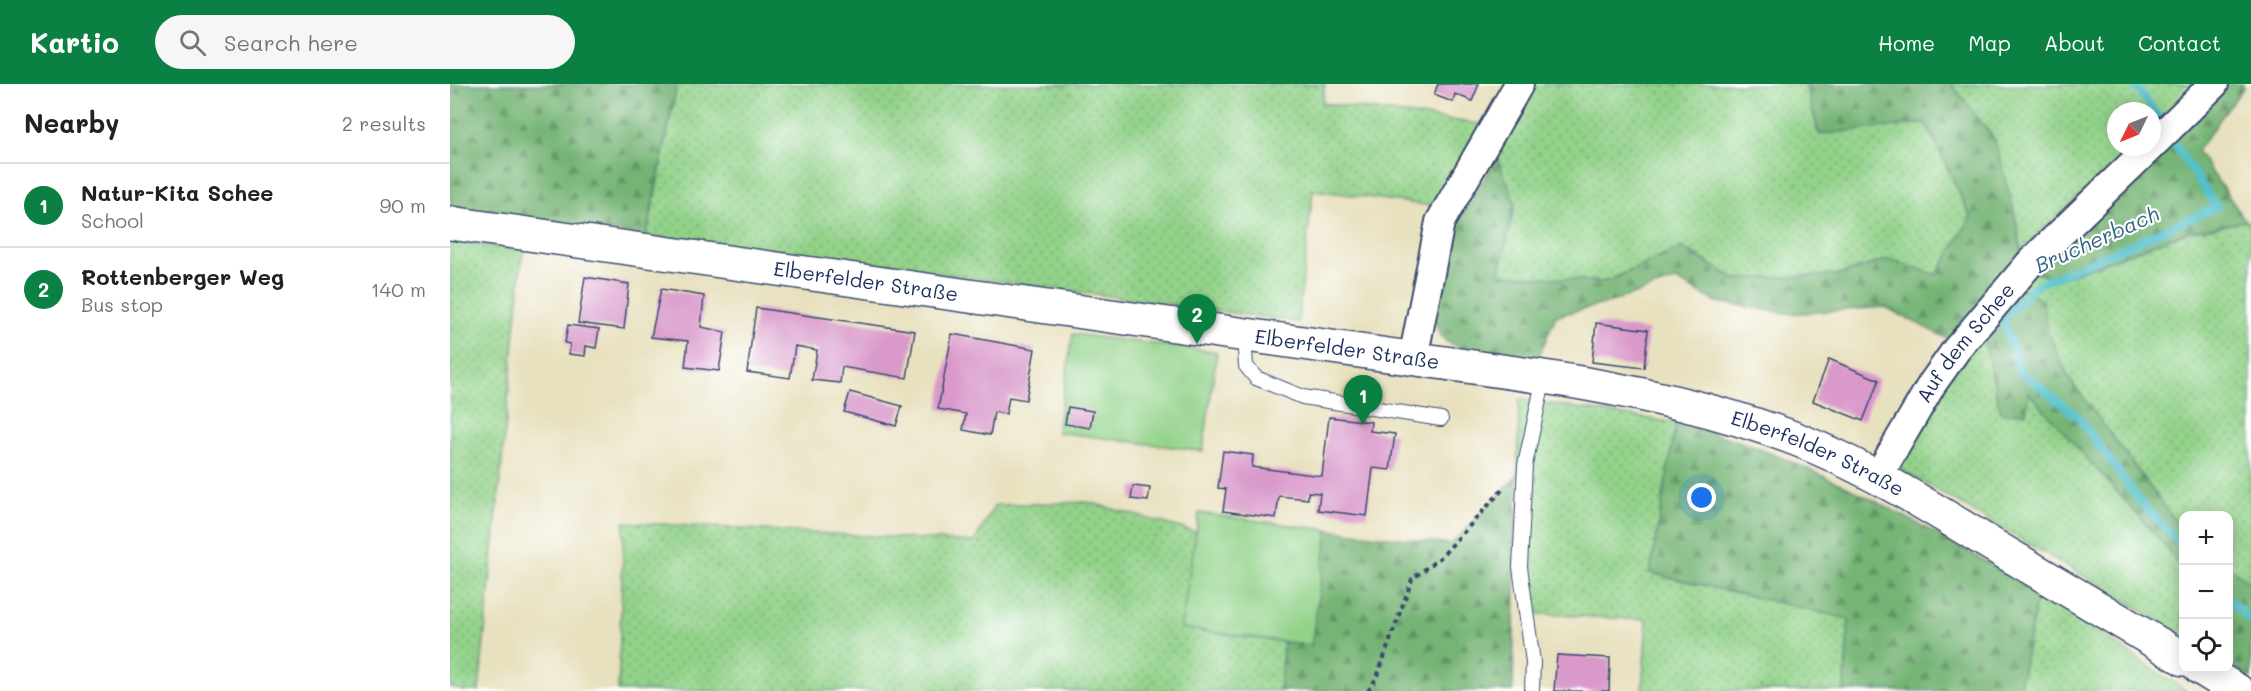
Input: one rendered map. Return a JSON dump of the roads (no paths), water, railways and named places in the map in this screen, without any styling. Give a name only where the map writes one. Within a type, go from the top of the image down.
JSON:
[{"type":"main road","name":"Elberfelder Straße","points":[[450,222],[1545,377],[1640,394],[1721,414],[1798,440],[1877,478],[2179,656]]},
{"type":"main road","points":[[2207,673],[2238,691]]},
{"type":"street","points":[[1413,359],[1440,222],[1519,84]]},
{"type":"street","name":"Auf dem Schee","points":[[2161,136],[2214,84]]},
{"type":"street","name":"Auf dem Schee","points":[[1877,478],[1932,384],[1956,350],[2030,263],[2141,156]]},
{"type":"lane","points":[[1244,334],[1246,366],[1256,378],[1304,397],[1441,419]]},
{"type":"lane","points":[[1532,691],[1533,662],[1520,567],[1525,465],[1545,377]]},
{"type":"waterway","name":"Brucherbach","points":[[2133,84],[2147,102]]},
{"type":"waterway","name":"Brucherbach","points":[[2172,141],[2217,207],[2035,286],[2003,319],[2020,371],[2078,417],[2141,503],[2179,543]]},
{"type":"waterway","name":"Brucherbach","points":[[2233,602],[2251,622]]},
{"type":"place","name":"Rottenberger Weg","points":[[1197,344]]},
{"type":"place","name":"Natur-Kita Schee","points":[[1363,425]]}]
